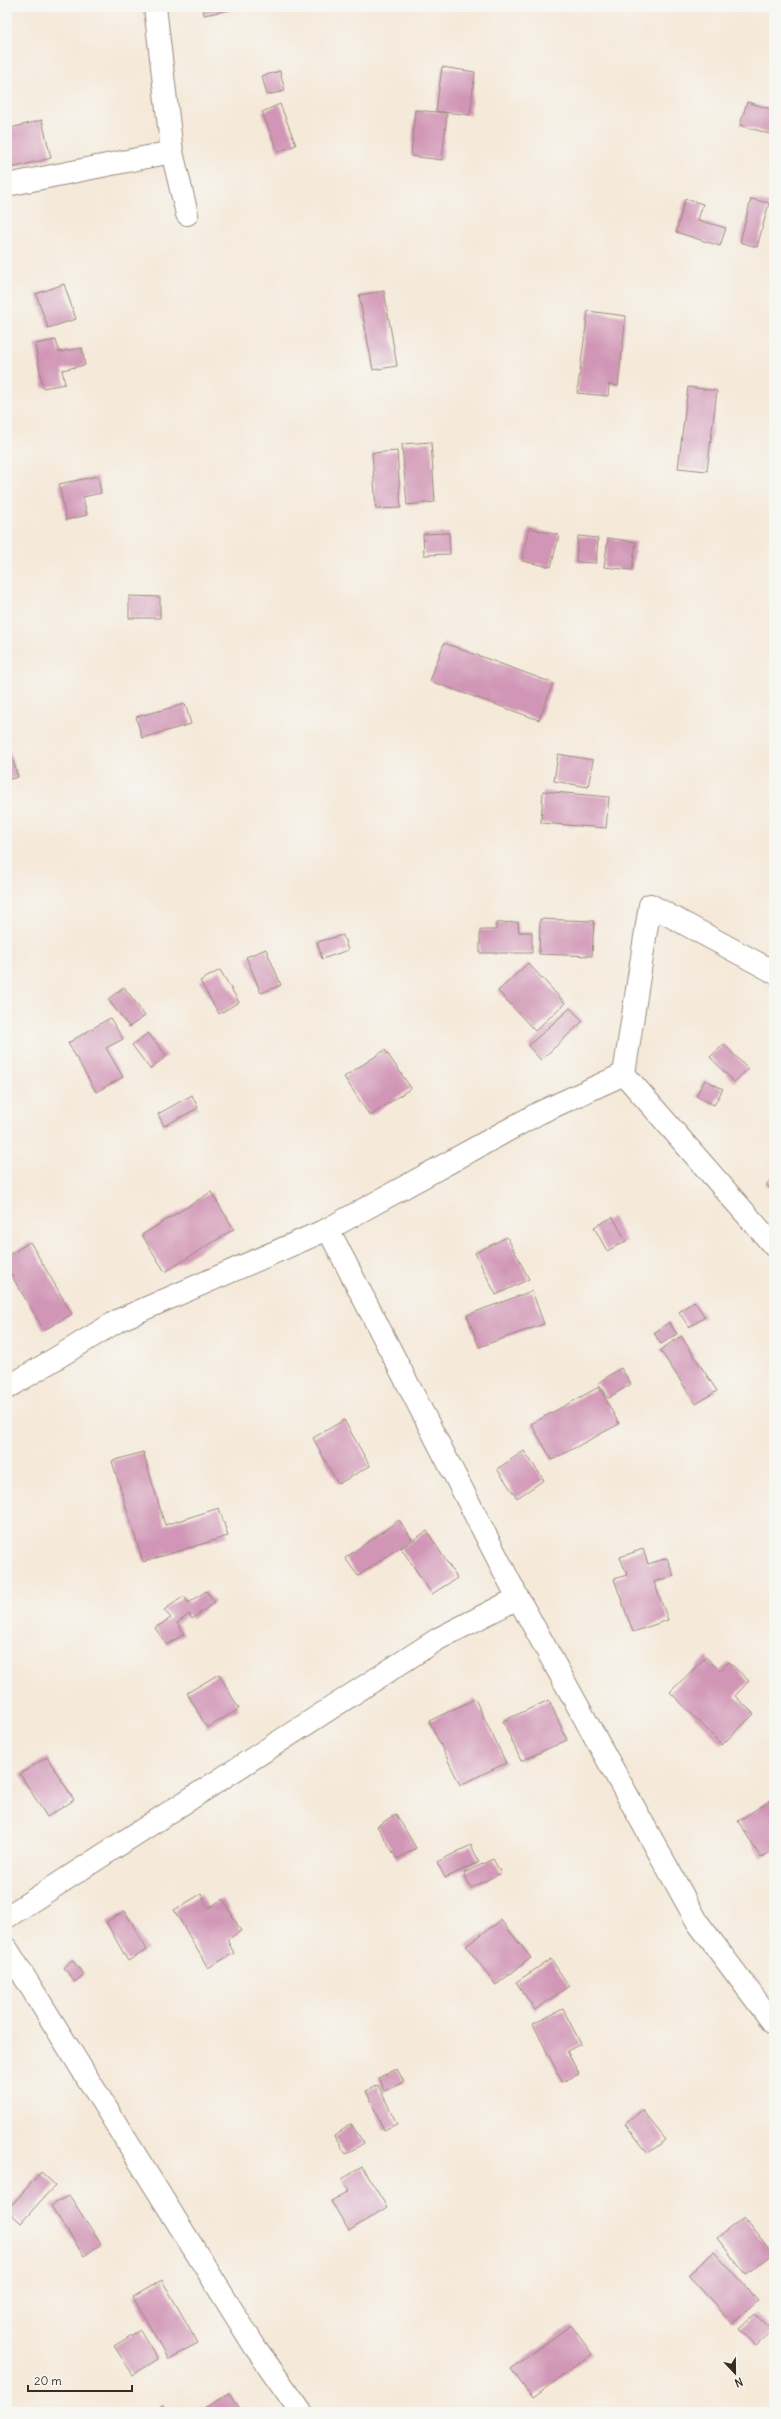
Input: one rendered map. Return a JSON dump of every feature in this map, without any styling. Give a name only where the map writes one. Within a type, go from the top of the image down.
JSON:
[{"type":"street","points":[[155,7],[172,152],[187,214]]},
{"type":"street","points":[[7,185],[172,152]]},
{"type":"street","points":[[774,972],[650,905],[624,1074],[774,1246]]},
{"type":"street","points":[[7,1388],[119,1320],[328,1229],[540,1114],[624,1074]]},
{"type":"street","points":[[328,1229],[518,1598],[698,1923],[774,2024]]},
{"type":"street","points":[[7,1917],[438,1639],[518,1598]]},
{"type":"street","points":[[7,1949],[255,2347],[301,2412]]},
{"type":"building","points":[[203,7],[240,7],[240,8],[204,15]]},
{"type":"building","points":[[442,67],[475,72],[470,115],[436,111]]},
{"type":"building","points":[[280,71],[285,91],[267,95],[262,76]]},
{"type":"building","points":[[747,102],[774,110],[773,135],[740,125]]},
{"type":"building","points":[[280,104],[296,145],[278,152],[262,112]]},
{"type":"building","points":[[415,110],[447,113],[442,160],[411,156]]},
{"type":"building","points":[[42,120],[51,158],[7,169],[7,129]]},
{"type":"building","points":[[685,199],[703,204],[698,220],[726,228],[720,246],[676,232]]},
{"type":"building","points":[[751,199],[769,203],[757,247],[740,242]]},
{"type":"building","points":[[64,284],[76,319],[48,328],[36,294]]},
{"type":"building","points":[[384,291],[397,366],[373,370],[359,295]]},
{"type":"building","points":[[588,311],[626,316],[618,386],[609,384],[608,396],[577,393]]},
{"type":"building","points":[[56,340],[59,352],[82,348],[85,365],[62,370],[65,384],[43,388],[35,344]]},
{"type":"building","points":[[688,387],[717,391],[707,471],[678,468]]},
{"type":"building","points":[[431,442],[435,502],[407,505],[402,444]]},
{"type":"building","points":[[397,451],[401,508],[376,509],[372,453]]},
{"type":"building","points":[[98,476],[101,493],[83,497],[87,515],[66,520],[59,484]]},
{"type":"building","points":[[529,528],[559,535],[551,567],[522,561]]},
{"type":"building","points":[[449,533],[450,554],[424,555],[423,534]]},
{"type":"building","points":[[578,536],[598,538],[596,563],[576,562]]},
{"type":"building","points":[[608,538],[636,542],[632,570],[604,567]]},
{"type":"building","points":[[129,596],[160,597],[160,618],[129,618]]},
{"type":"building","points":[[444,643],[553,683],[539,720],[430,681]]},
{"type":"building","points":[[185,704],[191,724],[142,738],[136,717]]},
{"type":"building","points":[[7,742],[18,777],[7,780]]},
{"type":"building","points":[[558,754],[593,760],[588,787],[554,781]]},
{"type":"building","points":[[543,791],[609,797],[606,828],[541,823]]},
{"type":"building","points":[[540,919],[594,921],[592,956],[539,954]]},
{"type":"building","points":[[518,922],[519,932],[532,932],[532,953],[480,953],[480,930],[496,930],[496,923]]},
{"type":"building","points":[[343,935],[348,950],[322,959],[317,942]]},
{"type":"building","points":[[266,949],[281,985],[261,993],[246,957]]},
{"type":"building","points":[[528,963],[565,1003],[535,1031],[498,991]]},
{"type":"building","points":[[220,970],[239,1002],[219,1014],[200,981]]},
{"type":"building","points":[[124,987],[145,1016],[129,1027],[108,999]]},
{"type":"building","points":[[570,1008],[583,1021],[541,1060],[528,1046]]},
{"type":"building","points":[[110,1018],[123,1039],[106,1048],[123,1077],[96,1092],[68,1043]]},
{"type":"building","points":[[148,1033],[167,1056],[150,1069],[132,1045]]},
{"type":"building","points":[[724,1044],[748,1069],[734,1082],[710,1057]]},
{"type":"building","points":[[385,1050],[411,1088],[370,1116],[344,1077]]},
{"type":"building","points":[[705,1080],[723,1089],[714,1105],[696,1096]]},
{"type":"building","points":[[192,1095],[198,1108],[164,1126],[158,1114]]},
{"type":"building","points":[[774,1176],[774,1191],[766,1185]]},
{"type":"building","points":[[211,1192],[234,1229],[165,1272],[142,1235]]},
{"type":"building","points":[[613,1217],[626,1241],[607,1251],[594,1227]]},
{"type":"building","points":[[507,1237],[529,1279],[496,1295],[475,1253]]},
{"type":"building","points":[[30,1242],[72,1314],[44,1330],[7,1268],[7,1256]]},
{"type":"building","points":[[532,1291],[544,1324],[479,1347],[467,1315]]},
{"type":"building","points":[[694,1301],[705,1317],[689,1327],[679,1312]]},
{"type":"building","points":[[669,1322],[677,1334],[661,1344],[654,1333]]},
{"type":"building","points":[[681,1336],[717,1391],[696,1404],[660,1350]]},
{"type":"building","points":[[621,1368],[631,1384],[608,1398],[598,1383]]},
{"type":"building","points":[[599,1387],[619,1424],[552,1460],[531,1424]]},
{"type":"building","points":[[344,1420],[370,1466],[338,1484],[313,1438]]},
{"type":"building","points":[[524,1451],[544,1480],[517,1498],[497,1469]]},
{"type":"building","points":[[143,1452],[165,1525],[219,1508],[228,1536],[143,1562],[112,1461]]},
{"type":"building","points":[[399,1520],[412,1539],[358,1576],[345,1558]]},
{"type":"building","points":[[427,1531],[457,1578],[432,1594],[401,1548]]},
{"type":"building","points":[[643,1549],[648,1564],[667,1558],[674,1576],[654,1582],[668,1620],[633,1632],[614,1579],[627,1575],[620,1557]]},
{"type":"building","points":[[206,1591],[215,1602],[192,1619],[189,1614],[177,1623],[184,1634],[167,1645],[155,1628],[171,1618],[164,1610],[184,1596],[189,1603]]},
{"type":"building","points":[[706,1657],[720,1671],[729,1662],[749,1681],[735,1696],[754,1714],[722,1745],[670,1692]]},
{"type":"building","points":[[219,1674],[239,1709],[207,1728],[187,1693]]},
{"type":"building","points":[[475,1699],[506,1763],[460,1785],[429,1721]]},
{"type":"building","points":[[549,1700],[567,1740],[521,1761],[503,1721]]},
{"type":"building","points":[[47,1757],[74,1800],[47,1817],[20,1774]]},
{"type":"building","points":[[774,1798],[774,1850],[761,1858],[738,1821]]},
{"type":"building","points":[[396,1814],[416,1848],[397,1859],[377,1826]]},
{"type":"building","points":[[471,1845],[479,1862],[445,1878],[437,1862]]},
{"type":"building","points":[[493,1859],[501,1873],[471,1888],[464,1873]]},
{"type":"building","points":[[201,1894],[208,1908],[223,1899],[241,1931],[227,1940],[234,1953],[208,1968],[174,1910]]},
{"type":"building","points":[[125,1911],[147,1950],[128,1961],[106,1922]]},
{"type":"building","points":[[501,1920],[531,1958],[496,1985],[466,1946]]},
{"type":"building","points":[[551,1959],[569,1986],[535,2010],[516,1982]]},
{"type":"building","points":[[72,1960],[84,1974],[75,1982],[64,1968]]},
{"type":"building","points":[[563,2009],[581,2044],[567,2051],[579,2074],[562,2082],[533,2024]]},
{"type":"building","points":[[397,2069],[404,2082],[384,2091],[378,2078]]},
{"type":"building","points":[[378,2085],[397,2124],[384,2130],[366,2091]]},
{"type":"building","points":[[642,2110],[666,2140],[648,2153],[625,2124]]},
{"type":"building","points":[[351,2124],[364,2143],[346,2154],[334,2136]]},
{"type":"building","points":[[362,2167],[387,2207],[349,2231],[331,2201],[349,2191],[342,2179]]},
{"type":"building","points":[[41,2172],[55,2185],[21,2223],[7,2210]]},
{"type":"building","points":[[69,2195],[101,2244],[84,2256],[51,2206]]},
{"type":"building","points":[[744,2217],[773,2254],[746,2275],[717,2238]]},
{"type":"building","points":[[714,2252],[758,2300],[732,2323],[688,2275]]},
{"type":"building","points":[[162,2280],[198,2343],[168,2359],[133,2297]]},
{"type":"building","points":[[755,2314],[772,2331],[756,2346],[740,2328]]},
{"type":"building","points":[[571,2325],[592,2354],[532,2398],[511,2369]]},
{"type":"building","points":[[140,2330],[158,2359],[133,2375],[114,2346]]},
{"type":"building","points":[[230,2393],[241,2412],[197,2412]]},
{"type":"building","points":[[163,2405],[167,2412],[149,2412]]}]
